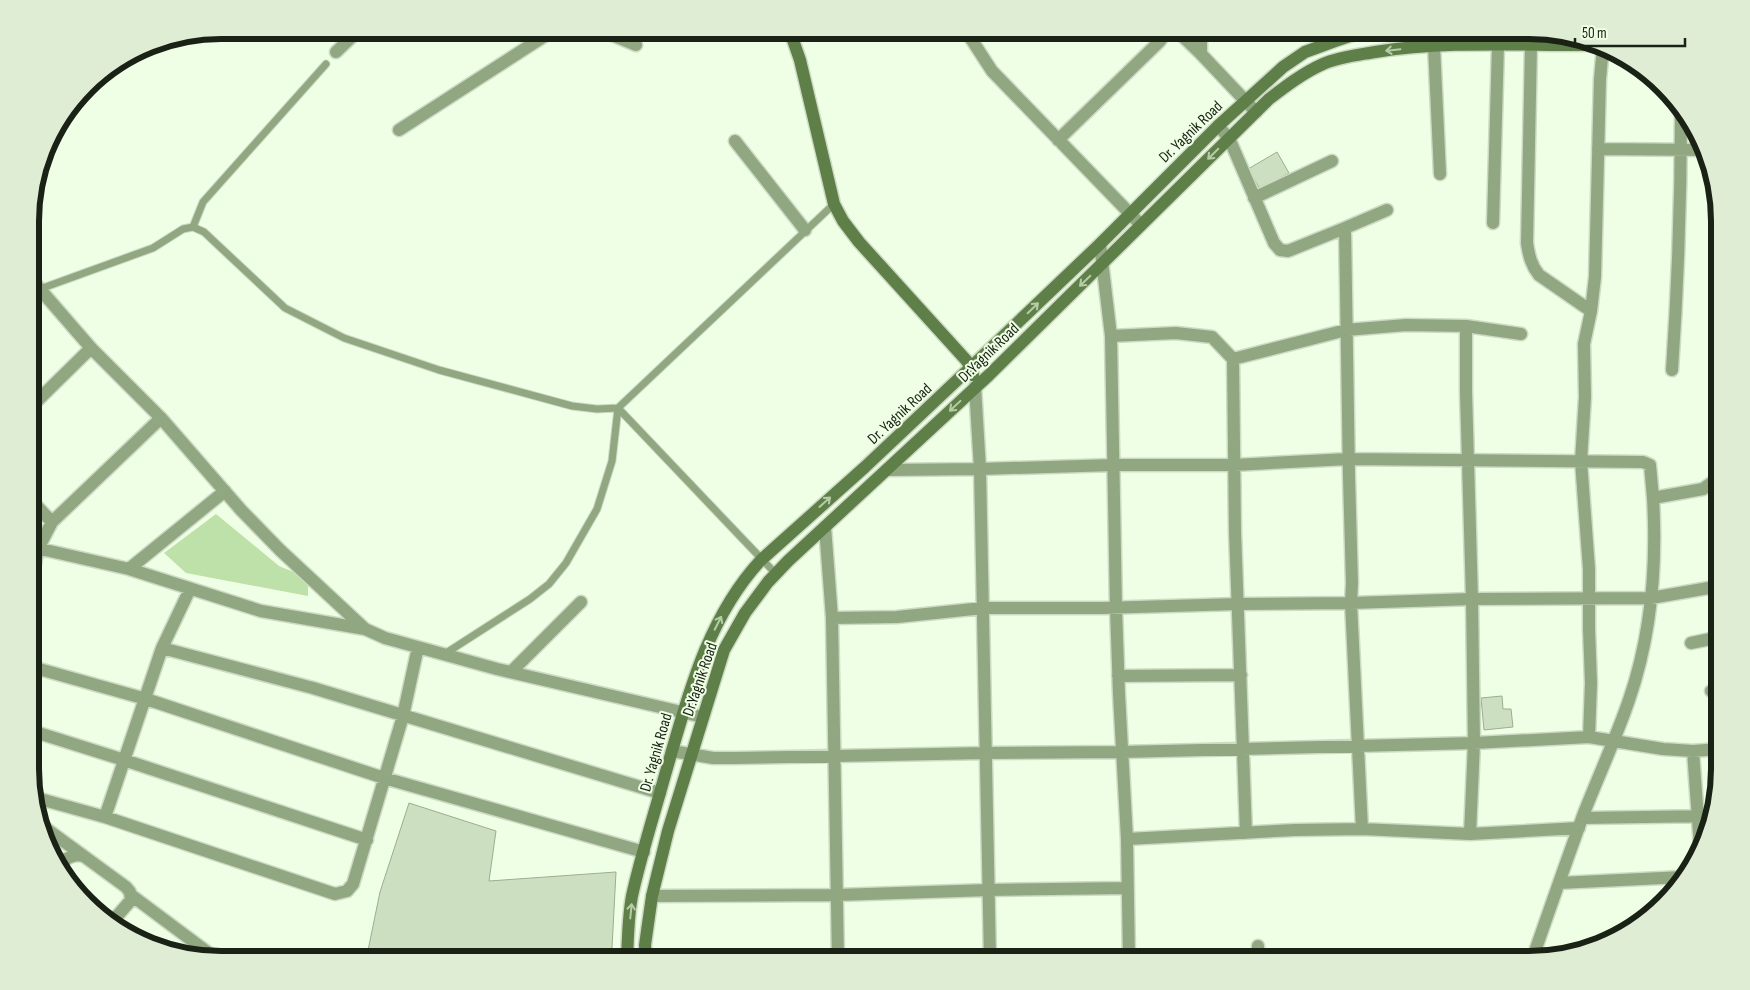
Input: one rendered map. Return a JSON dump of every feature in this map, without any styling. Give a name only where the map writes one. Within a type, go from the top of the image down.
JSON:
[{"type":"street","points":[[336,52],[350,39]]},
{"type":"street","points":[[399,130],[540,39]]},
{"type":"street","points":[[622,39],[636,45]]},
{"type":"street","points":[[792,39],[800,60],[834,204],[843,221],[859,242],[971,367],[975,387],[980,469],[990,951]]},
{"type":"street","points":[[973,39],[992,71],[1141,225]]},
{"type":"street","points":[[1058,140],[1161,39]]},
{"type":"street","points":[[1185,39],[1256,112]]},
{"type":"street","points":[[1201,54],[1202,39]]},
{"type":"street","name":"Dr. Yagnik Road","points":[[628,951],[632,897],[682,713],[700,661],[719,621],[747,575],[761,560],[865,467],[1100,244],[1129,213],[1245,100],[1283,67],[1305,52],[1342,39]]},
{"type":"street","points":[[1494,223],[1498,45]]},
{"type":"street","name":"Dr.Yagnik Road","points":[[645,951],[652,896],[668,831],[724,650],[745,613],[776,574],[975,387],[1269,99],[1291,82],[1324,64],[1343,58],[1384,51],[1434,46],[1577,45]]},
{"type":"street","points":[[1434,46],[1440,174]]},
{"type":"street","points":[[1531,46],[1527,243],[1529,258],[1539,275],[1591,311]]},
{"type":"street","points":[[1589,737],[1591,683],[1589,569],[1581,461],[1585,397],[1584,344],[1591,311],[1595,277],[1602,55]]},
{"type":"street","points":[[1672,370],[1681,121]]},
{"type":"street","points":[[1218,126],[1229,138],[1274,244],[1280,250],[1288,251],[1388,210]]},
{"type":"street","points":[[735,141],[806,230]]},
{"type":"street","points":[[1598,149],[1696,150]]},
{"type":"street","points":[[1254,198],[1332,161]]},
{"type":"street","points":[[1345,228],[1351,603],[1362,829]]},
{"type":"street","points":[[1100,244],[1111,336],[1116,608],[1127,839],[1129,951]]},
{"type":"street","points":[[39,287],[91,348],[161,418],[241,510],[280,550],[365,629]]},
{"type":"street","points":[[1233,358],[1346,330],[1406,325],[1466,326],[1521,334]]},
{"type":"street","points":[[1466,326],[1474,743],[1470,834]]},
{"type":"street","points":[[1111,336],[1176,333],[1212,337],[1233,358],[1234,465],[1246,833]]},
{"type":"street","points":[[39,399],[91,348]]},
{"type":"street","points":[[39,542],[52,522],[161,418]]},
{"type":"street","points":[[887,470],[1114,465],[1234,465],[1348,460],[1581,461],[1643,462],[1650,464],[1654,545],[1651,598],[1642,652],[1629,700],[1581,823],[1535,951]]},
{"type":"street","points":[[1653,498],[1703,489],[1711,483]]},
{"type":"street","points":[[129,569],[226,491]]},
{"type":"street","points":[[39,508],[52,522]]},
{"type":"street","points":[[825,527],[832,618],[838,951]]},
{"type":"street","points":[[39,549],[129,569],[260,610],[365,629],[385,638],[442,655],[703,718]]},
{"type":"street","points":[[832,618],[897,618],[983,608],[1116,608],[1351,603],[1472,598],[1651,598],[1711,588]]},
{"type":"street","points":[[105,817],[162,648],[190,589]]},
{"type":"street","points":[[510,672],[581,602]]},
{"type":"street","points":[[1691,643],[1711,639]]},
{"type":"street","points":[[41,800],[105,817],[335,894],[347,891],[353,884],[367,840],[403,716],[418,647]]},
{"type":"street","points":[[162,648],[312,688],[660,793]]},
{"type":"street","points":[[39,669],[146,699],[384,778],[644,852]]},
{"type":"street","points":[[1118,676],[1242,675]]},
{"type":"street","points":[[39,733],[367,840]]},
{"type":"street","points":[[672,751],[691,756],[735,758],[1122,752],[1474,743],[1589,737],[1663,749],[1693,751],[1711,750]]},
{"type":"street","points":[[1127,839],[1362,829],[1470,834],[1581,823],[1704,817],[1693,751]]},
{"type":"street","points":[[50,831],[126,886],[131,900],[118,919]]},
{"type":"street","points":[[64,861],[78,854],[83,856]]},
{"type":"street","points":[[1559,883],[1676,877]]},
{"type":"street","points":[[652,896],[837,896],[989,890],[1127,888]]},
{"type":"street","points":[[130,895],[205,951]]},
{"type":"street","points":[[1258,946],[1258,951]]},
{"type":"lane","points":[[193,227],[203,202],[326,64]]},
{"type":"lane","points":[[442,655],[530,599],[549,584],[566,563],[598,510],[612,461],[618,408],[834,204]]},
{"type":"lane","points":[[39,283],[153,248],[183,229],[193,227],[204,232],[285,308],[344,338],[438,370],[572,406],[597,409],[618,408],[776,574]]},
{"type":"green space","points":[[216,514],[279,566],[308,578],[308,596],[186,573],[164,553]]},
{"type":"building","points":[[1277,152],[1289,173],[1260,189],[1248,169]]},
{"type":"building","points":[[1502,696],[1503,709],[1511,709],[1513,727],[1484,730],[1481,698]]},
{"type":"building","points":[[409,803],[496,831],[489,881],[616,872],[612,948],[599,951],[368,951],[380,892]]}]
